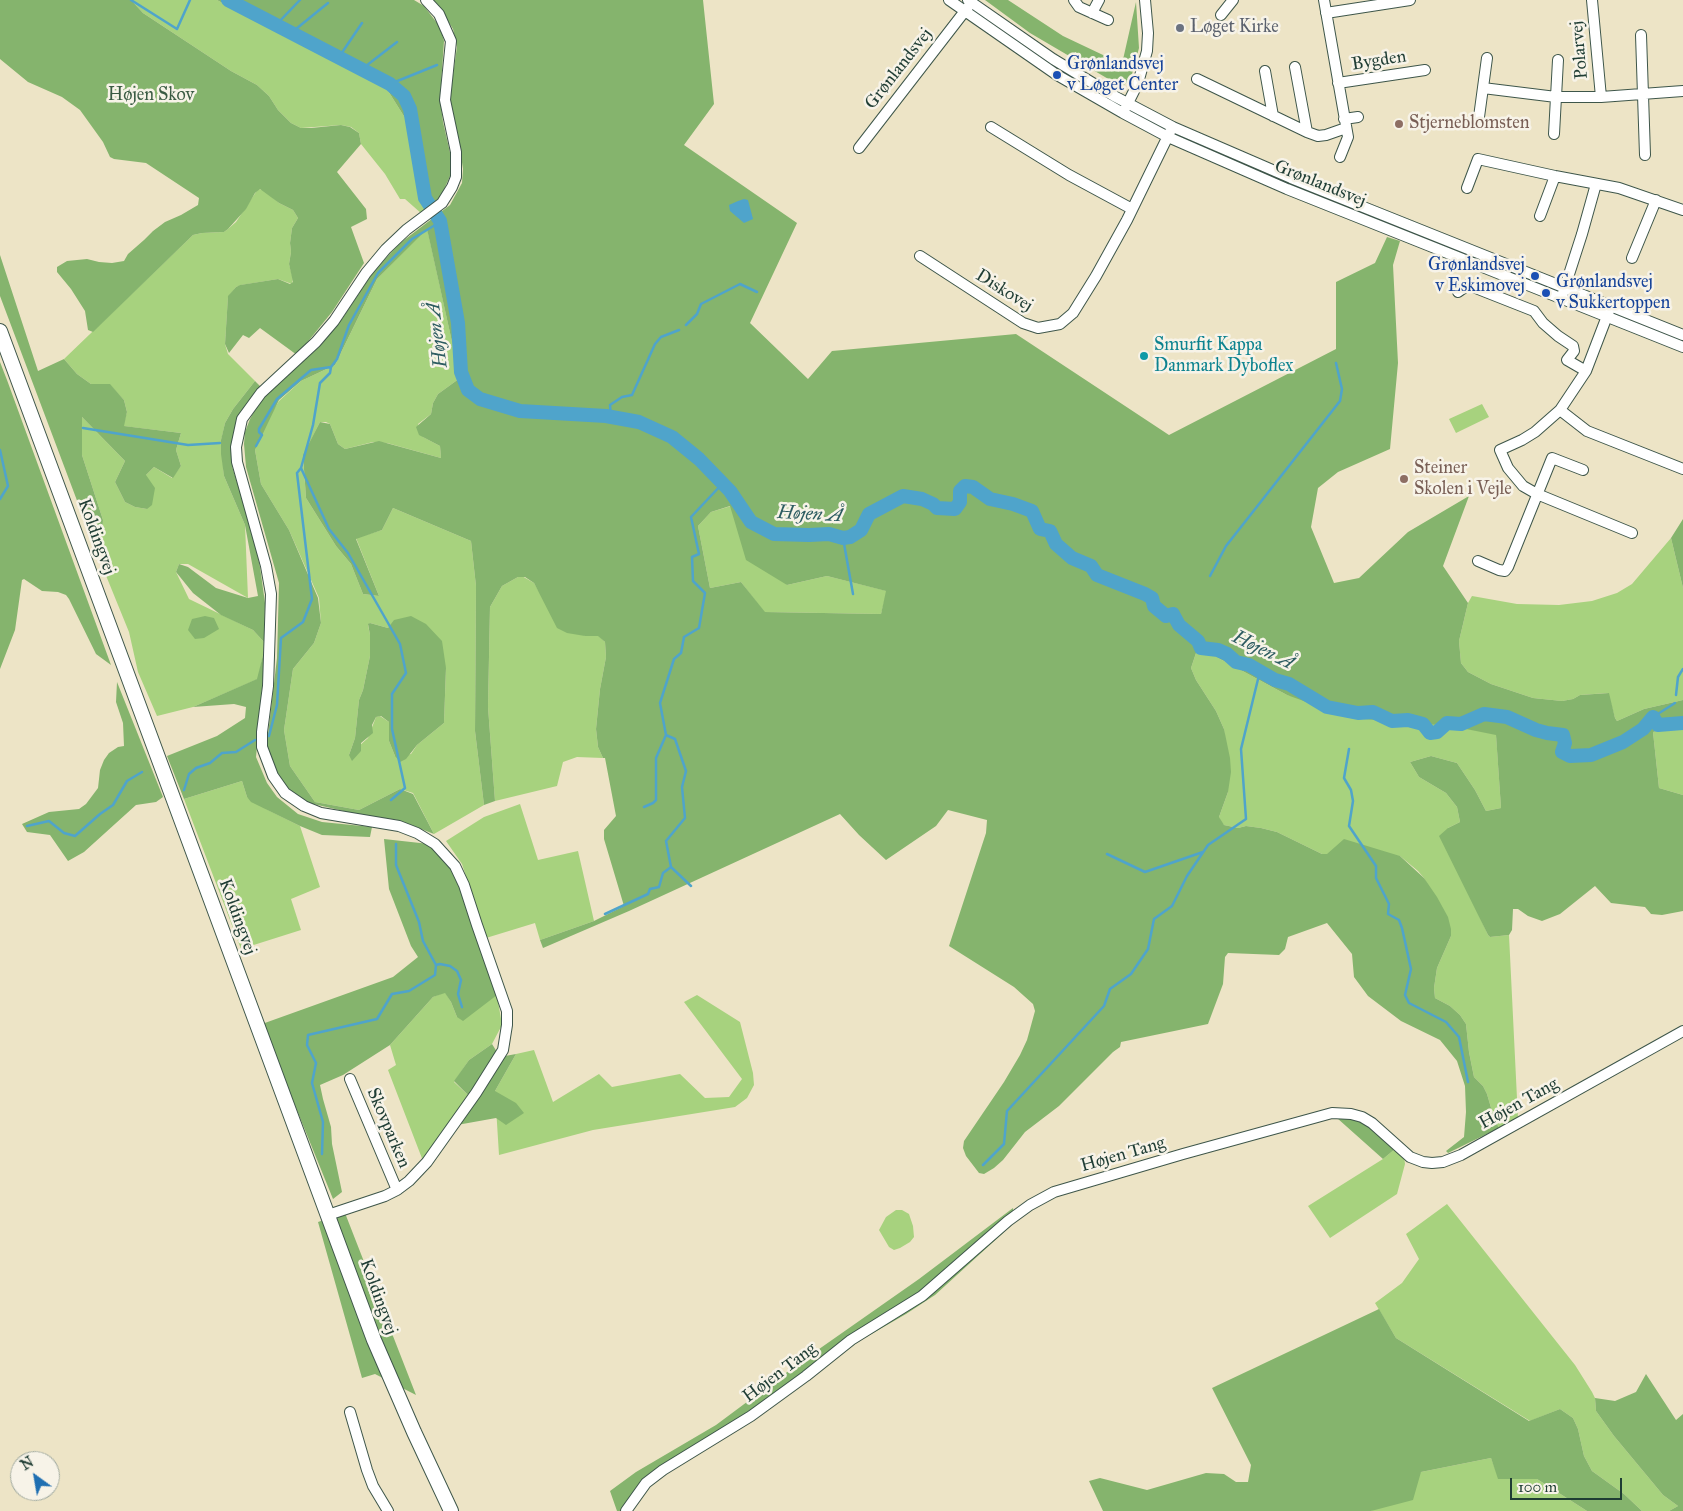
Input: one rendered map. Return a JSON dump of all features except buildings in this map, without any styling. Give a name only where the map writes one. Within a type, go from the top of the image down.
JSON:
[{"type":"main road","name":"Koldingvej","points":[[0,331],[390,1379],[451,1511]]},
{"type":"street","points":[[328,1215],[398,1190],[427,1162],[504,1050],[507,1025],[507,1011],[464,885],[455,866],[435,844],[417,833],[399,826],[321,813],[304,806],[285,793],[273,776],[262,747],[268,686],[271,594],[266,566],[237,462],[236,447],[242,419],[261,393],[316,342],[334,320],[366,273],[406,230],[438,206],[449,194],[456,177],[456,152],[445,100],[451,41],[439,14],[426,0]]},
{"type":"street","name":"Grønlandsvej","points":[[949,0],[1057,75],[1123,113],[1168,136],[1287,189],[1561,299],[1683,335]]},
{"type":"street","points":[[1074,0],[1079,7],[1108,20]]},
{"type":"street","points":[[1092,13],[1099,0]]},
{"type":"street","points":[[1123,113],[1138,82],[1147,51],[1148,33],[1145,0]]},
{"type":"street","points":[[1221,15],[1233,0]]},
{"type":"street","name":"Bygden","points":[[1324,0],[1348,138],[1340,157]]},
{"type":"street","points":[[1326,14],[1410,0]]},
{"type":"street","name":"Polarvej","points":[[1592,0],[1601,97]]},
{"type":"street","name":"Grønlandsvej","points":[[859,148],[965,11],[970,1],[1054,59],[1129,104],[1173,127],[1291,178],[1565,288],[1609,312],[1683,347]]},
{"type":"street","points":[[1641,35],[1645,155]]},
{"type":"street","points":[[1479,117],[1487,58]]},
{"type":"street","name":"Polarvej","points":[[1554,134],[1558,60]]},
{"type":"street","points":[[1295,67],[1306,132]]},
{"type":"street","name":"Bygden","points":[[1338,83],[1425,70]]},
{"type":"street","points":[[1265,71],[1273,116]]},
{"type":"street","points":[[1197,79],[1318,136],[1326,135],[1358,117]]},
{"type":"street","name":"Polarvej","points":[[1483,88],[1556,97],[1601,97],[1683,91]]},
{"type":"street","name":"Diskovej","points":[[920,256],[1023,323],[1038,328],[1054,326],[1067,320],[1096,276],[1173,127]]},
{"type":"street","points":[[991,128],[1069,175],[1132,209]]},
{"type":"street","points":[[1467,188],[1478,159],[1619,188],[1683,210]]},
{"type":"street","points":[[1540,216],[1555,176]]},
{"type":"street","points":[[1561,299],[1596,184]]},
{"type":"street","points":[[1632,258],[1656,200]]},
{"type":"street","points":[[1458,292],[1468,285],[1534,312],[1543,323],[1573,346],[1574,351],[1567,360],[1586,371]]},
{"type":"street","points":[[1609,312],[1586,371],[1560,410],[1528,436],[1500,450],[1514,478],[1522,486],[1632,533]]},
{"type":"street","points":[[1560,410],[1587,431],[1683,469]]},
{"type":"street","points":[[1478,560],[1499,570],[1505,570],[1508,567],[1552,458],[1583,470]]},
{"type":"street","name":"Højen Tang","points":[[626,1511],[646,1483],[662,1470],[751,1416],[806,1376],[850,1340],[922,1296],[1008,1221],[1030,1205],[1054,1192],[1332,1113],[1351,1114],[1362,1117],[1372,1123],[1410,1157],[1423,1162],[1443,1162],[1461,1155],[1683,1031]]},
{"type":"street","name":"Skovparken","points":[[350,1079],[398,1190]]},
{"type":"street","points":[[350,1412],[373,1486],[388,1511]]},
{"type":"green space","name":"Højen Skov","points":[[0,0],[131,0],[143,13],[231,71],[257,85],[269,96],[278,110],[291,123],[301,128],[341,125],[350,127],[359,133],[361,144],[337,172],[366,209],[367,219],[351,227],[364,263],[332,312],[297,355],[260,328],[249,338],[243,335],[229,353],[225,344],[228,296],[236,287],[278,279],[290,284],[293,282],[289,264],[290,243],[292,228],[298,218],[293,210],[279,203],[260,189],[255,193],[246,209],[228,229],[224,232],[193,235],[93,332],[88,330],[85,311],[57,272],[57,267],[67,261],[87,259],[112,263],[124,261],[128,254],[153,231],[165,222],[198,205],[199,198],[146,163],[110,157],[103,142],[80,110],[62,97],[28,82],[0,59]]},
{"type":"green space","points":[[131,0],[217,0],[287,38],[385,86],[417,137],[433,204],[422,214],[405,199],[400,199],[385,174],[361,144],[359,133],[351,127],[341,125],[301,128],[291,123],[278,110],[269,96],[257,85],[231,71],[143,13]]},
{"type":"green space","points":[[217,0],[414,0],[424,6],[440,27],[444,41],[440,99],[451,157],[450,176],[441,196],[433,204],[417,137],[385,86],[287,38]]},
{"type":"green space","points":[[432,0],[703,0],[714,104],[684,145],[797,223],[750,323],[808,379],[832,351],[1016,334],[1169,435],[1336,349],[1336,282],[1375,263],[1387,237],[1400,241],[1393,265],[1398,363],[1390,449],[1338,472],[1318,488],[1311,527],[1334,583],[1359,578],[1408,532],[1469,496],[1443,566],[1468,603],[1459,641],[1461,663],[1468,672],[1491,684],[1533,698],[1562,701],[1573,699],[1580,695],[1609,693],[1617,721],[1644,709],[1683,700],[1683,725],[1653,732],[1659,788],[1683,795],[1683,911],[1662,915],[1651,914],[1645,907],[1611,903],[1595,886],[1560,914],[1542,921],[1528,916],[1518,909],[1513,909],[1512,930],[1509,935],[1490,937],[1439,836],[1448,828],[1460,822],[1457,807],[1446,793],[1419,777],[1410,762],[1431,756],[1457,763],[1486,811],[1501,808],[1496,735],[1451,726],[1351,718],[1287,695],[1198,647],[1191,668],[1196,680],[1216,711],[1224,729],[1231,772],[1228,792],[1219,817],[1224,825],[1238,828],[1246,826],[1277,832],[1322,854],[1327,854],[1344,839],[1400,856],[1424,878],[1437,897],[1448,917],[1451,936],[1437,968],[1434,988],[1435,998],[1450,1006],[1466,1024],[1474,1077],[1483,1086],[1487,1094],[1499,1128],[1448,1153],[1446,1151],[1464,1137],[1466,1112],[1465,1086],[1457,1061],[1440,1040],[1401,1021],[1368,996],[1354,977],[1352,954],[1327,923],[1288,937],[1285,949],[1279,955],[1228,953],[1225,957],[1223,984],[1208,1024],[1121,1042],[1120,1047],[1059,1106],[1025,1132],[1003,1160],[984,1174],[979,1173],[966,1156],[963,1148],[964,1141],[1020,1055],[1027,1040],[1035,1011],[1033,1004],[1014,987],[949,946],[986,833],[987,820],[948,810],[936,826],[886,860],[840,814],[629,911],[543,948],[540,940],[594,921],[624,906],[604,839],[604,830],[616,816],[605,758],[603,758],[598,747],[596,729],[600,689],[606,657],[605,642],[598,636],[567,633],[557,628],[534,583],[525,577],[518,577],[502,586],[490,607],[488,707],[495,801],[484,805],[475,731],[476,586],[471,541],[393,508],[382,530],[356,539],[379,596],[363,594],[351,564],[336,546],[306,498],[303,455],[320,422],[330,424],[338,444],[345,449],[379,441],[441,458],[440,446],[419,435],[416,427],[431,414],[433,403],[438,394],[460,378],[427,229],[377,279],[335,365],[301,381],[279,400],[255,450],[261,484],[289,530],[318,598],[321,623],[314,643],[293,669],[284,730],[290,766],[315,802],[359,810],[400,789],[413,794],[434,834],[398,820],[361,815],[309,803],[290,793],[276,773],[268,750],[268,734],[277,658],[279,583],[246,467],[245,432],[257,406],[269,392],[320,346],[342,319],[374,271],[399,244],[450,205],[462,183],[463,169],[452,117],[450,96],[457,47],[453,29],[440,8]],"holes":[[[730,506],[746,560],[787,585],[827,576],[886,591],[881,614],[765,612],[741,582],[710,588],[698,526],[711,512]]]},
{"type":"green space","points":[[985,0],[1008,0],[1063,36],[1122,64],[1136,2],[1139,48],[1131,78],[1122,87],[1030,33]]},
{"type":"green space","points":[[258,189],[264,190],[279,203],[293,210],[298,218],[292,228],[290,243],[289,264],[293,279],[292,284],[278,279],[241,285],[236,287],[228,297],[225,344],[228,354],[255,381],[233,409],[225,423],[221,441],[224,476],[245,525],[248,598],[188,564],[179,564],[176,572],[189,599],[253,630],[264,642],[263,655],[258,679],[193,707],[157,716],[138,672],[129,632],[96,551],[102,537],[103,520],[82,455],[82,417],[125,461],[115,482],[125,502],[135,507],[147,509],[146,475],[154,467],[172,478],[181,466],[176,450],[181,433],[123,426],[127,412],[124,400],[110,385],[91,384],[77,374],[64,359],[193,235],[224,232],[236,222]]},
{"type":"green space","points":[[427,228],[460,378],[438,394],[433,403],[431,414],[418,424],[423,437],[440,446],[441,458],[387,443],[373,442],[345,449],[338,444],[330,424],[320,422],[303,456],[306,498],[336,546],[351,564],[363,594],[379,596],[356,538],[382,530],[393,508],[471,541],[476,586],[475,731],[484,805],[434,834],[413,793],[400,789],[359,810],[315,802],[290,766],[284,730],[293,669],[314,643],[321,623],[319,598],[289,530],[261,484],[255,450],[265,424],[279,401],[301,381],[335,365],[377,279]],"holes":[[[370,623],[388,628],[392,624],[446,668],[444,723],[417,745],[411,754],[395,756],[389,741],[389,722],[380,716],[376,717],[368,738],[349,755],[355,738],[359,700],[370,656],[368,625]]]},
{"type":"green space","points":[[0,255],[38,371],[64,359],[77,374],[91,384],[110,384],[124,400],[127,412],[124,426],[181,433],[176,450],[181,466],[173,478],[154,467],[146,475],[155,488],[152,505],[147,509],[135,507],[125,502],[115,482],[125,461],[82,417],[82,455],[103,520],[102,537],[96,551],[0,296]]},
{"type":"green space","points":[[0,362],[111,665],[96,654],[66,595],[58,592],[42,591],[24,579],[22,580],[15,630],[0,669]]},
{"type":"green space","points":[[255,381],[262,388],[248,402],[239,417],[231,447],[232,466],[253,535],[260,567],[265,603],[264,642],[253,630],[221,615],[193,593],[176,572],[179,564],[188,567],[216,588],[248,598],[258,596],[245,525],[224,476],[221,454],[221,440],[225,423],[233,409]]},
{"type":"green space","points":[[1482,404],[1489,417],[1456,433],[1449,419]]},
{"type":"green space","points":[[731,506],[787,585],[827,576],[887,591],[881,614],[764,612],[741,582],[710,588],[698,526],[711,512]]},
{"type":"green space","points":[[1683,519],[1683,588],[1671,538]]},
{"type":"green space","points":[[1671,538],[1683,588],[1683,700],[1644,709],[1617,721],[1608,693],[1580,695],[1573,699],[1562,701],[1533,698],[1491,684],[1468,672],[1461,663],[1459,641],[1468,603],[1472,596],[1517,604],[1559,605],[1592,601],[1617,593],[1632,584]]},
{"type":"green space","points":[[522,576],[534,583],[538,590],[585,636],[598,635],[605,642],[606,657],[600,689],[596,729],[598,747],[603,758],[577,757],[563,762],[557,786],[495,801],[488,707],[490,607],[502,586]]},
{"type":"green space","points":[[205,616],[214,618],[219,629],[204,638],[195,639],[188,630],[192,619]]},
{"type":"green space","points":[[411,616],[426,624],[442,641],[446,668],[444,723],[417,745],[406,759],[400,762],[395,756],[389,741],[389,722],[381,716],[376,717],[372,725],[373,733],[361,743],[361,751],[352,761],[349,755],[355,738],[359,700],[370,656],[368,624],[388,628],[394,620]]},
{"type":"green space","points":[[1198,647],[1287,695],[1496,734],[1501,808],[1486,811],[1457,763],[1431,756],[1410,762],[1419,777],[1446,793],[1457,807],[1460,822],[1448,828],[1471,898],[1490,937],[1509,935],[1518,1119],[1499,1128],[1487,1094],[1483,1086],[1474,1077],[1466,1024],[1450,1006],[1435,998],[1434,988],[1437,968],[1451,936],[1424,878],[1418,871],[1400,856],[1322,854],[1277,832],[1246,826],[1238,828],[1224,825],[1220,822],[1219,817],[1228,792],[1224,729],[1216,711],[1196,680],[1191,668]]},
{"type":"green space","points":[[265,654],[256,757],[267,783],[277,797],[298,814],[322,822],[372,827],[370,837],[322,835],[300,826],[251,802],[247,797],[242,781],[184,799],[167,756],[217,736],[245,718],[246,707],[234,704],[193,707],[257,679],[263,655]]},
{"type":"green space","points":[[117,682],[163,797],[156,802],[136,805],[84,852],[68,861],[50,835],[27,832],[22,824],[49,812],[79,809],[86,804],[98,788],[100,770],[104,760],[109,753],[118,747],[124,746],[123,723],[116,702]]},
{"type":"green space","points":[[1683,725],[1683,795],[1659,788],[1653,732]]},
{"type":"green space","points":[[242,781],[247,797],[300,826],[320,887],[291,899],[301,930],[241,949],[184,799]]},
{"type":"green space","points":[[520,804],[538,860],[578,851],[594,921],[540,940],[535,923],[486,938],[462,864],[446,841],[484,817]]},
{"type":"green space","points":[[384,839],[429,844],[451,868],[459,881],[497,995],[463,1021],[457,1017],[445,993],[433,997],[390,1045],[343,1075],[320,1085],[331,1127],[332,1144],[342,1192],[333,1199],[262,1024],[393,977],[418,957],[411,946],[389,889]]},
{"type":"green space","points":[[445,992],[457,1017],[497,995],[502,1025],[492,1044],[469,1060],[454,1082],[469,1096],[423,1161],[388,1070],[396,1065],[390,1045],[433,997]]},
{"type":"green space","points":[[697,995],[740,1022],[753,1073],[754,1085],[747,1098],[735,1107],[593,1130],[499,1155],[495,1091],[516,1054],[534,1050],[553,1102],[599,1074],[612,1087],[680,1074],[705,1098],[729,1097],[742,1079],[684,1002]]},
{"type":"green space","points":[[492,1044],[497,1052],[469,1096],[454,1081],[469,1060]]},
{"type":"green space","points":[[516,1054],[495,1091],[516,1103],[524,1113],[506,1125],[496,1118],[457,1125],[505,1056]]},
{"type":"green space","points":[[1337,1118],[1351,1118],[1366,1124],[1395,1149],[1383,1159]]},
{"type":"green space","points":[[1395,1149],[1404,1156],[1405,1164],[1397,1194],[1330,1238],[1308,1206],[1383,1159]]},
{"type":"green space","points":[[1447,1204],[1575,1365],[1595,1398],[1596,1411],[1614,1436],[1663,1495],[1678,1506],[1669,1511],[1642,1511],[1624,1494],[1592,1471],[1584,1456],[1578,1429],[1573,1418],[1560,1409],[1530,1421],[1396,1338],[1375,1303],[1402,1283],[1419,1259],[1406,1234]]},
{"type":"green space","points":[[1013,1208],[1014,1223],[935,1295],[861,1340],[649,1486],[623,1511],[617,1511],[610,1491],[636,1472],[716,1425],[802,1361],[919,1279]]},
{"type":"green space","points":[[896,1210],[902,1210],[909,1214],[914,1237],[910,1242],[894,1250],[889,1247],[879,1230],[886,1217]]},
{"type":"green space","points":[[345,1213],[416,1395],[375,1374],[362,1378],[318,1222]]},
{"type":"green space","points":[[1379,1309],[1396,1338],[1529,1421],[1560,1409],[1573,1418],[1578,1429],[1584,1456],[1592,1471],[1624,1494],[1642,1511],[1587,1511],[1537,1479],[1498,1479],[1491,1458],[1421,1472],[1413,1500],[1371,1511],[1103,1511],[1089,1481],[1100,1478],[1147,1490],[1206,1473],[1224,1474],[1236,1482],[1248,1482],[1251,1465],[1212,1388]]},
{"type":"green space","points":[[1646,1374],[1676,1420],[1683,1414],[1683,1511],[1669,1511],[1678,1506],[1663,1495],[1614,1436],[1596,1411],[1595,1398],[1615,1401],[1636,1392]]},
{"type":"green space","points":[[1491,1458],[1499,1479],[1537,1479],[1587,1511],[1371,1511],[1421,1472]]},
{"type":"water","points":[[744,199],[748,200],[753,219],[744,223],[730,211],[729,205]]},
{"type":"waterway","points":[[131,0],[177,29],[190,0]]},
{"type":"waterway","name":"Højen Å","points":[[228,0],[390,84],[404,96],[410,109],[425,198],[440,221],[458,323],[461,372],[468,390],[480,399],[520,411],[606,416],[639,422],[672,437],[699,459],[730,491],[751,522],[774,534],[829,534],[843,538],[850,537],[861,530],[869,514],[903,496],[922,499],[937,508],[955,509],[960,502],[960,491],[965,486],[973,487],[990,499],[1013,504],[1032,511],[1040,529],[1050,531],[1056,544],[1072,558],[1091,566],[1097,575],[1152,598],[1154,606],[1166,616],[1173,614],[1179,625],[1198,641],[1201,648],[1218,650],[1227,654],[1236,662],[1249,665],[1275,680],[1289,684],[1327,707],[1358,713],[1373,712],[1392,721],[1408,720],[1423,724],[1430,733],[1437,732],[1447,723],[1461,724],[1484,714],[1507,717],[1536,730],[1563,735],[1565,743],[1562,752],[1570,756],[1591,755],[1623,742],[1643,729],[1653,717],[1658,725],[1683,723]]},
{"type":"waterway","points":[[276,25],[300,0]]},
{"type":"waterway","points":[[291,33],[328,3]]},
{"type":"waterway","points":[[339,57],[362,23]]},
{"type":"waterway","points":[[362,69],[397,42]]},
{"type":"waterway","points":[[390,84],[437,65]]},
{"type":"waterway","points":[[256,446],[262,435],[259,429],[277,399],[311,370],[331,367],[337,359],[349,325],[378,273],[412,239],[440,222]]},
{"type":"waterway","points":[[686,325],[697,314],[701,304],[740,284],[757,292]]},
{"type":"waterway","points":[[611,417],[610,405],[622,397],[632,395],[655,344],[661,337],[679,330]]},
{"type":"waterway","points":[[1210,576],[1226,546],[1340,401],[1342,389],[1336,363]]},
{"type":"waterway","points":[[269,736],[277,705],[281,638],[303,622],[312,599],[297,473],[301,468],[313,425],[320,383],[330,373],[331,367]]},
{"type":"waterway","points":[[83,428],[188,445],[220,443]]},
{"type":"waterway","points":[[0,450],[8,486],[0,499]]},
{"type":"waterway","points":[[301,468],[329,529],[348,553],[400,644],[406,673],[392,694],[392,729],[405,788],[391,800]]},
{"type":"waterway","points":[[605,914],[648,894],[650,889],[659,887],[663,873],[671,867],[666,841],[685,818],[682,787],[686,771],[675,739],[666,735],[660,703],[674,659],[681,653],[684,637],[699,628],[705,593],[693,581],[692,557],[699,554],[691,517],[723,483]]},
{"type":"waterway","points":[[843,538],[853,594]]},
{"type":"waterway","points":[[1676,695],[1678,677],[1683,669]]},
{"type":"waterway","points":[[983,1165],[1004,1144],[1007,1111],[1104,1006],[1110,989],[1131,974],[1148,949],[1154,919],[1172,906],[1187,876],[1208,845],[1246,819],[1241,749],[1260,671]]},
{"type":"waterway","points":[[1653,717],[1675,703]]},
{"type":"waterway","points":[[644,807],[656,800],[656,758],[666,735]]},
{"type":"waterway","points":[[184,790],[189,774],[196,768],[210,763],[222,753],[236,752],[255,740]]},
{"type":"waterway","points":[[1349,749],[1344,778],[1351,790],[1353,801],[1349,826],[1376,866],[1376,878],[1389,904],[1388,914],[1399,920],[1402,928],[1411,969],[1405,995],[1409,1003],[1446,1022],[1459,1037],[1468,1082]]},
{"type":"waterway","points":[[27,826],[49,821],[64,833],[75,836],[113,805],[127,781],[142,772]]},
{"type":"waterway","points":[[322,1154],[323,1122],[312,1083],[316,1063],[307,1045],[308,1035],[377,1019],[392,994],[409,991],[435,975],[436,965],[423,941],[419,922],[396,865],[396,844]]},
{"type":"waterway","points":[[1107,854],[1145,872],[1203,852]]},
{"type":"waterway","points":[[671,867],[691,886]]},
{"type":"waterway","points":[[436,965],[450,966],[457,971],[461,980],[458,994],[462,1007]]},
{"type":"place","name":"Løget Kirke","points":[[1180,28]]},
{"type":"place","name":"Grønlandsvej v Løget Center","points":[[1057,75]]},
{"type":"place","name":"Stjerneblomsten","points":[[1399,124]]},
{"type":"place","name":"Grønlandsvej v Eskimovej","points":[[1535,276]]},
{"type":"place","name":"Grønlandsvej v Sukkertoppen","points":[[1546,293]]},
{"type":"place","name":"Smurfit Kappa Danmark Dyboflex","points":[[1144,356]]},
{"type":"place","name":"Steiner Skolen i Vejle","points":[[1404,479]]}]
